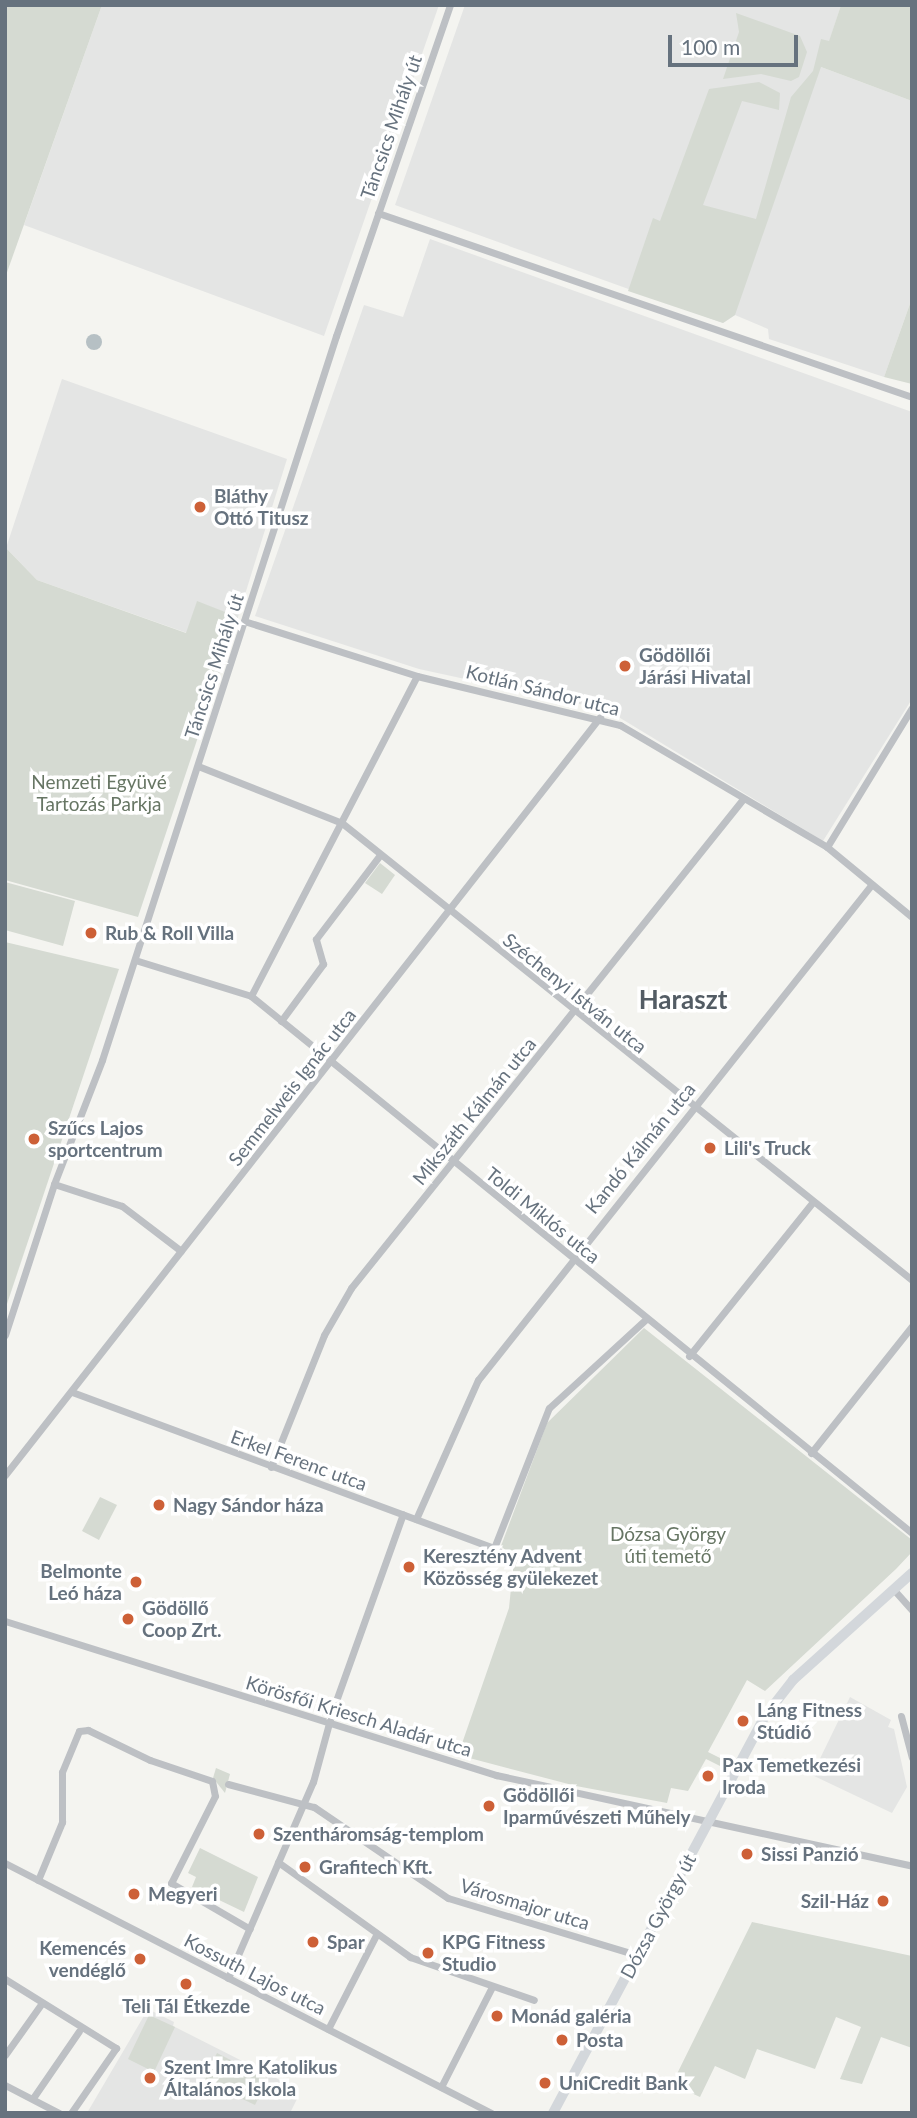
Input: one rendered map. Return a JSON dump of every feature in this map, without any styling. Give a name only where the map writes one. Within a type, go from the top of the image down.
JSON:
[{"type":"main road","name":"Dózsa György út","points":[[553,2113],[708,1821],[774,1704],[793,1680],[912,1573]]},
{"type":"street","name":"Táncsics Mihály út","points":[[5,1335],[54,1184],[135,960],[378,213],[450,5]]},
{"type":"street","points":[[378,213],[912,397]]},
{"type":"street","name":"Kotlán Sándor utca","points":[[244,621],[417,676],[600,717],[827,847],[912,917]]},
{"type":"street","points":[[251,996],[417,676]]},
{"type":"street","points":[[827,847],[912,708]]},
{"type":"street","name":"Semmelweis Ignác utca","points":[[5,1475],[332,1063],[600,717]]},
{"type":"street","name":"Széchenyi István utca","points":[[198,766],[342,824],[693,1108],[912,1280]]},
{"type":"street","name":"Mikszáth Kálmán utca","points":[[271,1467],[335,1313],[743,799]]},
{"type":"street","points":[[281,1021],[323,964],[316,939],[380,855]]},
{"type":"street","name":"Kandó Kálmán utca","points":[[416,1519],[472,1388],[872,884]]},
{"type":"street","name":"Toldi Miklós utca","points":[[135,960],[251,996],[689,1356],[912,1533]]},
{"type":"street","points":[[54,1184],[122,1206],[181,1251]]},
{"type":"street","points":[[689,1356],[813,1203]]},
{"type":"street","points":[[494,1548],[548,1408],[645,1320]]},
{"type":"street","points":[[811,1453],[912,1326]]},
{"type":"street","name":"Erkel Ferenc utca","points":[[72,1392],[494,1548],[513,1561]]},
{"type":"street","points":[[228,1978],[304,1804],[329,1723],[403,1514]]},
{"type":"street","points":[[894,1590],[912,1610]]},
{"type":"street","name":"Körösfői Kriesch Aladár utca","points":[[5,1621],[496,1774],[912,1866]]},
{"type":"street","points":[[901,1716],[912,1758]]},
{"type":"street","points":[[38,1880],[62,1822],[62,1772],[79,1731],[88,1730],[150,1760],[212,1781],[215,1796],[172,1883],[250,1928]]},
{"type":"street","name":"Városmajor utca","points":[[228,1784],[304,1804],[367,1841],[448,1898],[637,1955]]},
{"type":"street","points":[[278,1862],[376,1935],[411,1957],[534,2000]]},
{"type":"street","name":"Kossuth Lajos utca","points":[[5,1863],[491,2113]]},
{"type":"street","points":[[328,2029],[376,1935]]},
{"type":"street","points":[[5,1979],[116,2048],[71,2113]]},
{"type":"street","points":[[441,2087],[492,1987]]},
{"type":"street","points":[[5,2055],[43,2003]]},
{"type":"street","points":[[33,2098],[79,2031]]},
{"type":"street","points":[[5,2085],[59,2113]]},
{"type":"shaded area","points":[[102,5],[439,5],[324,336],[24,225]]},
{"type":"shaded area","points":[[465,5],[841,5],[821,67],[912,101],[912,298],[884,377],[769,339],[768,329],[735,315],[723,323],[395,205]]},
{"type":"shaded area","points":[[430,239],[912,412],[912,699],[823,841],[607,710],[419,669],[255,616],[364,305],[403,317]]},
{"type":"shaded area","points":[[94,334],[102,342],[94,350],[86,342]]},
{"type":"shaded area","points":[[62,379],[287,459],[238,617],[197,602],[187,633],[37,580],[6,548]]},
{"type":"shaded area","points":[[850,1697],[891,1720],[888,1727],[894,1729],[907,1787],[892,1813],[812,1775]]},
{"type":"shaded area","points":[[148,2009],[174,2022],[173,2026],[278,2079],[288,2087],[286,2093],[297,2099],[290,2113],[87,2113]]},
{"type":"green space","points":[[5,5],[102,5],[5,278]]},
{"type":"green space","points":[[841,5],[912,5],[912,101],[821,67],[735,315],[723,323],[628,291],[653,218],[660,221],[709,89],[759,82],[780,93],[779,110],[742,101],[703,205],[756,219],[791,97],[813,71],[821,39],[829,41]]},
{"type":"green space","points":[[736,13],[800,36],[807,52],[799,77],[791,81],[761,74],[723,79],[739,32]]},
{"type":"green space","points":[[912,298],[912,384],[884,377]]},
{"type":"green space","name":"Nemzeti Együvé Tartozás Parkja","points":[[5,547],[37,580],[186,633],[197,601],[238,617],[138,917],[5,880]]},
{"type":"green space","points":[[380,863],[395,875],[382,894],[365,883]]},
{"type":"green space","points":[[5,882],[75,901],[63,946],[5,930]]},
{"type":"green space","name":"Szűcs Lajos sportcentrum","points":[[5,942],[119,969],[5,1310]]},
{"type":"green space","name":"Dózsa György úti temető","points":[[644,1328],[912,1540],[912,1552],[896,1569],[765,1691],[747,1680],[708,1752],[724,1760],[720,1766],[706,1759],[688,1791],[671,1788],[667,1803],[576,1786],[458,1755],[509,1608],[514,1558],[501,1546],[547,1423]]},
{"type":"green space","points":[[100,1497],[117,1505],[99,1540],[82,1531]]},
{"type":"green space","points":[[216,1768],[230,1774],[225,1793],[213,1778]]},
{"type":"green space","points":[[200,1848],[258,1877],[244,1912],[192,1887],[196,1877],[188,1873]]},
{"type":"green space","points":[[752,1922],[912,1956],[912,2048],[881,2037],[862,2084],[840,2079],[861,2027],[836,2017],[815,2069],[757,2049],[745,2079],[715,2066],[700,2097],[672,2084]]},
{"type":"green space","points":[[149,2015],[175,2027],[154,2072],[128,2059]]},
{"type":"green space","points":[[217,2053],[268,2079],[255,2105],[203,2080]]},
{"type":"place","name":"Bláthy Ottó Titusz","points":[[200,507]]},
{"type":"place","name":"Gödöllői Járási Hivatal","points":[[625,666]]},
{"type":"place","name":"Rub & Roll Villa","points":[[91,933]]},
{"type":"place","name":"Szűcs Lajos sportcentrum","points":[[34,1139]]},
{"type":"place","name":"Lili's Truck","points":[[710,1148]]},
{"type":"place","name":"Nagy Sándor háza","points":[[159,1505]]},
{"type":"place","name":"Keresztény Advent Közösség gyülekezet","points":[[409,1567]]},
{"type":"place","name":"Belmonte Leó háza","points":[[136,1582]]},
{"type":"place","name":"Gödöllő Coop Zrt.","points":[[128,1619]]},
{"type":"place","name":"Láng Fitness Stúdió","points":[[743,1721]]},
{"type":"place","name":"Pax Temetkezési Iroda","points":[[708,1776]]},
{"type":"place","name":"Gödöllői Iparművészeti Műhely","points":[[489,1806]]},
{"type":"place","name":"Szentháromság-templom","points":[[259,1834]]},
{"type":"place","name":"Sissi Panzió","points":[[747,1854]]},
{"type":"place","name":"Grafitech Kft.","points":[[305,1867]]},
{"type":"place","name":"Megyeri","points":[[134,1894]]},
{"type":"place","name":"Szil-Ház","points":[[883,1901]]},
{"type":"place","name":"Spar","points":[[313,1942]]},
{"type":"place","name":"KPG Fitness Studio","points":[[428,1953]]},
{"type":"place","name":"Kemencés vendéglő","points":[[140,1959]]},
{"type":"place","name":"Teli Tál Étkezde","points":[[186,1984]]},
{"type":"place","name":"Monád galéria","points":[[497,2016]]},
{"type":"place","name":"Posta","points":[[562,2040]]},
{"type":"place","name":"Szent Imre Katolikus Általános Iskola","points":[[150,2078]]},
{"type":"place","name":"UniCredit Bank","points":[[545,2083]]},
{"type":"district","name":"Haraszt","points":[[683,1000]]}]
